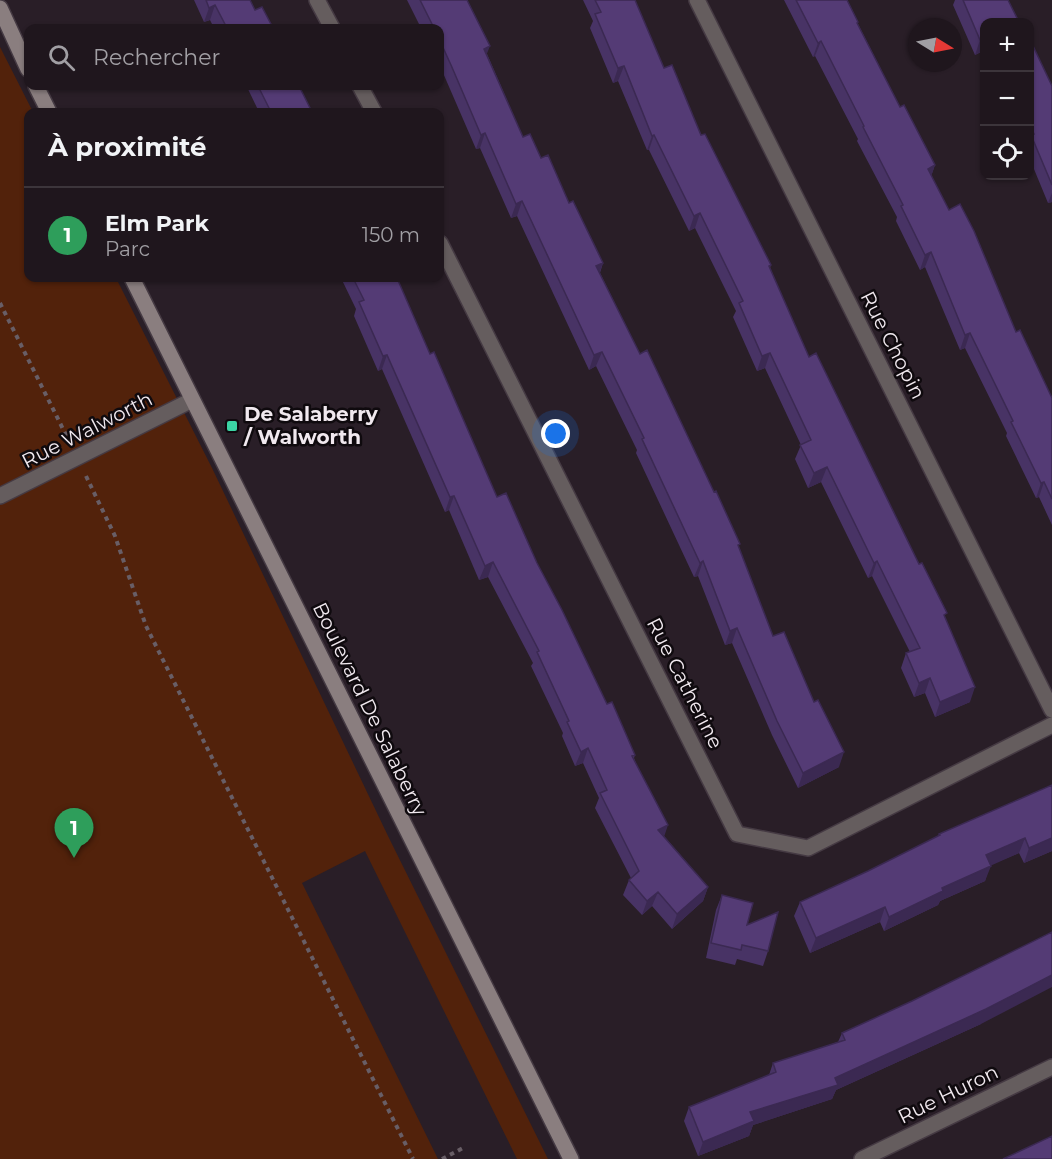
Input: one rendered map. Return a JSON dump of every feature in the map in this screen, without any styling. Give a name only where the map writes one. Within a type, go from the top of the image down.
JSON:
[{"type":"street","points":[[317,0],[330,24]]},
{"type":"street","name":"Rue Chopin","points":[[697,0],[1052,710]]},
{"type":"street","points":[[0,8],[24,60]]},
{"type":"street","points":[[38,90],[48,108]]},
{"type":"street","points":[[362,90],[372,108]]},
{"type":"street","name":"Rue Catherine","points":[[444,251],[737,834],[808,848],[1052,725]]},
{"type":"street","name":"Boulevard De Salaberry","points":[[134,282],[571,1159]]},
{"type":"street","name":"Rue Walworth","points":[[0,496],[192,400]]},
{"type":"street","name":"Rue Huron","points":[[862,1159],[1052,1067]]},
{"type":"path","points":[[0,303],[67,437]]},
{"type":"path","points":[[89,480],[115,536],[150,634],[413,1159]]},
{"type":"path","points":[[442,1159],[464,1148]]},
{"type":"shaded area","points":[[0,47],[31,108],[24,108],[24,282],[118,282],[212,468],[388,836],[548,1159],[517,1159],[365,851],[302,883],[438,1159],[0,1159]]},
{"type":"building","points":[[206,0],[250,0],[255,10],[262,7],[271,24],[225,24],[215,5],[209,8]]},
{"type":"building","points":[[420,0],[467,0],[490,46],[484,49],[523,137],[530,134],[541,158],[548,155],[569,203],[573,201],[603,263],[596,266],[640,354],[647,350],[714,492],[716,491],[740,544],[738,545],[773,636],[784,632],[814,702],[818,700],[844,752],[803,773],[777,721],[737,628],[730,631],[703,561],[700,563],[642,439],[644,438],[602,352],[594,355],[522,201],[516,204],[485,133],[481,135],[444,50],[444,24],[432,24]]},
{"type":"building","points":[[595,0],[635,0],[664,68],[672,65],[701,135],[705,134],[771,265],[769,266],[809,357],[816,353],[919,564],[922,563],[947,613],[944,615],[975,687],[940,702],[930,678],[919,683],[906,653],[920,648],[877,561],[874,563],[827,467],[814,473],[800,445],[811,440],[770,353],[762,356],[739,303],[743,301],[700,213],[694,216],[654,135],[652,136],[624,66],[618,68],[595,14],[601,12]]},
{"type":"building","points":[[796,0],[847,0],[900,107],[904,105],[935,165],[928,169],[949,210],[960,204],[974,231],[1016,332],[1020,330],[1052,398],[1052,499],[1044,482],[1041,483],[970,333],[965,335],[931,252],[925,255],[901,206],[903,205],[821,41],[818,43]]},
{"type":"building","points":[[963,0],[1008,0],[1017,18],[980,18],[980,40]]},
{"type":"building","points":[[1034,48],[1052,86],[1052,185],[1034,142]]},
{"type":"building","points":[[260,90],[301,90],[310,108],[269,108]]},
{"type":"building","points":[[355,282],[399,282],[430,354],[434,352],[497,497],[506,493],[537,563],[607,704],[612,702],[635,755],[632,756],[668,825],[658,830],[708,887],[677,914],[658,892],[647,901],[629,880],[639,871],[600,793],[607,790],[588,748],[581,752],[537,652],[539,651],[493,562],[485,566],[454,496],[450,497],[387,355],[383,356],[359,302],[364,300]]},
{"type":"building","points":[[1052,785],[1052,838],[1029,848],[1025,838],[986,855],[991,866],[942,888],[943,891],[889,917],[885,907],[816,938],[800,902],[868,871],[939,834]]},
{"type":"building","points":[[722,895],[753,903],[747,925],[778,912],[768,951],[742,945],[741,950],[711,943]]},
{"type":"building","points":[[1052,932],[1052,975],[986,1009],[835,1078],[838,1085],[750,1112],[754,1121],[703,1142],[689,1107],[776,1072],[773,1063],[845,1040],[842,1033]]},
{"type":"building","points":[[1052,1136],[1052,1159],[1003,1159]]},
{"type":"place","name":"De Salaberry / Walworth","points":[[232,426]]},
{"type":"place","name":"Elm Park","points":[[74,858]]}]
